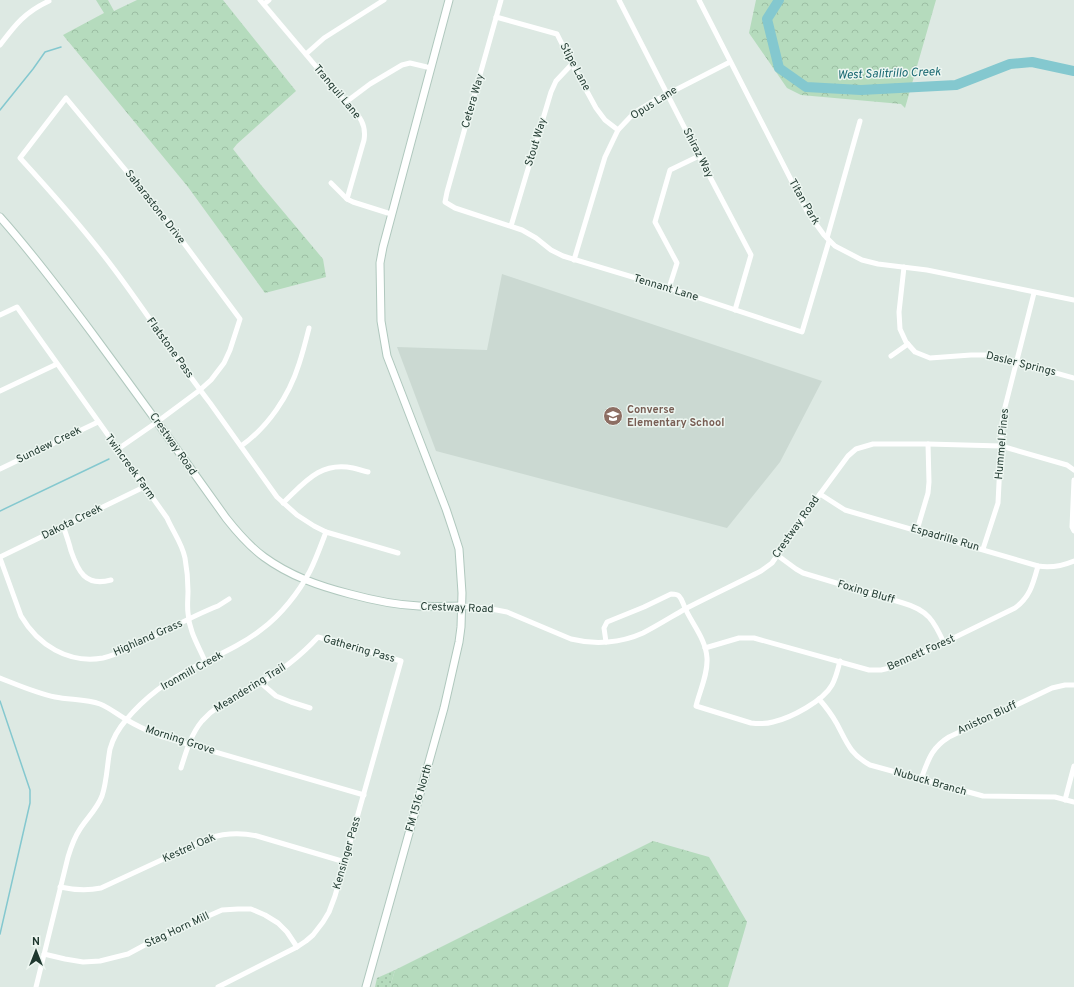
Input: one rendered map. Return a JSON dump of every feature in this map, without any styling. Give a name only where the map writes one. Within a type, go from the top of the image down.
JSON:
[{"type":"main road","name":"FM 1516 North","points":[[366,987],[444,708],[461,628],[462,593],[459,549],[444,502],[387,356],[381,321],[380,262],[383,247],[449,0]]},
{"type":"main road","name":"Crestway Road","points":[[0,217],[18,236],[69,302],[158,422],[226,518],[240,535],[264,557],[280,568],[304,580],[333,590],[383,602],[418,606],[462,606]]},
{"type":"street","points":[[0,45],[22,17],[48,0]]},
{"type":"street","points":[[262,2],[269,0]]},
{"type":"street","points":[[306,54],[324,38],[384,0]]},
{"type":"street","name":"Cetera Way","points":[[445,202],[501,0]]},
{"type":"street","name":"Shiraz Way","points":[[619,0],[751,255],[735,310]]},
{"type":"street","name":"Titan Park","points":[[699,0],[808,213],[835,246],[862,260],[878,264],[927,270],[1074,300]]},
{"type":"street","name":"Tranquil Lane","points":[[262,2],[359,116],[364,126],[365,134],[347,199]]},
{"type":"street","name":"Stipe Lane","points":[[496,17],[557,34],[601,115],[618,130]]},
{"type":"street","name":"Opus Lane","points":[[574,260],[605,157],[618,130],[634,113],[667,93],[730,62]]},
{"type":"street","points":[[346,102],[370,84],[402,65],[410,63],[430,68]]},
{"type":"street","name":"Stout Way","points":[[511,226],[551,92],[556,81],[572,64]]},
{"type":"street","name":"Saharastone Drive","points":[[66,98],[166,218],[240,319],[224,363],[211,380],[200,390]]},
{"type":"street","name":"Flatstone Pass","points":[[66,98],[20,158],[47,187],[115,270],[200,390],[283,503],[308,523],[326,532],[398,552]]},
{"type":"street","points":[[828,239],[860,121]]},
{"type":"street","points":[[669,288],[677,263],[655,222],[670,170],[699,156]]},
{"type":"street","points":[[331,183],[347,199],[362,206],[391,214]]},
{"type":"street","name":"Tennant Lane","points":[[445,202],[456,208],[511,226],[529,234],[551,250],[574,260],[669,288],[802,332],[828,239]]},
{"type":"street","name":"Dasler Springs","points":[[904,267],[899,312],[900,329],[908,344],[915,352],[930,358],[980,354],[1074,378]]},
{"type":"street","name":"Hummel Pines","points":[[983,549],[998,503],[1004,411],[1034,292]]},
{"type":"street","name":"Twincreek Farm","points":[[0,315],[17,307],[167,518],[185,558],[188,580],[187,608],[189,620],[192,633],[205,661]]},
{"type":"street","points":[[241,446],[247,442],[270,418],[284,397],[300,363],[309,328]]},
{"type":"street","points":[[891,356],[908,344]]},
{"type":"street","points":[[0,391],[57,364]]},
{"type":"street","points":[[118,449],[158,422],[200,390]]},
{"type":"street","name":"Sundew Creek","points":[[0,468],[98,422]]},
{"type":"street","name":"Crestway Road","points":[[462,606],[498,609],[514,614],[571,639],[590,643],[628,639],[761,571],[772,563],[848,456],[856,449],[873,444],[1001,446],[1067,465],[1074,470]]},
{"type":"street","points":[[917,530],[928,493],[928,444]]},
{"type":"street","points":[[283,503],[307,479],[321,471],[342,467],[368,472]]},
{"type":"street","points":[[1074,480],[1072,528],[1074,530]]},
{"type":"street","name":"Dakota Creek","points":[[0,557],[144,487]]},
{"type":"street","name":"Espadrille Run","points":[[820,494],[845,510],[1038,566],[1054,567],[1074,561]]},
{"type":"street","points":[[64,526],[80,572],[93,581],[104,582],[111,580]]},
{"type":"street","name":"Ironmill Creek","points":[[36,987],[60,886],[72,844],[80,829],[101,798],[105,786],[110,748],[115,736],[126,719],[141,704],[167,683],[205,661],[237,646],[263,629],[302,585],[313,564],[326,532]]},
{"type":"street","name":"Foxing Bluff","points":[[777,555],[803,573],[916,608],[926,614],[933,622],[944,643]]},
{"type":"street","name":"Highland Grass","points":[[0,557],[21,616],[26,625],[40,641],[56,651],[77,658],[101,658],[123,651],[218,606],[229,599]]},
{"type":"street","name":"Bennett Forest","points":[[705,648],[739,638],[754,638],[869,670],[887,669],[1010,611],[1019,605],[1024,601],[1031,589],[1038,566]]},
{"type":"street","points":[[606,642],[604,628],[607,622],[671,594],[679,596],[702,640],[707,656],[706,669],[696,706],[751,723],[759,724],[773,722],[784,718],[809,706],[819,699],[832,685],[840,661]]},
{"type":"street","name":"Gathering Pass","points":[[318,637],[401,662]]},
{"type":"street","name":"Meandering Trail","points":[[181,768],[189,744],[199,725],[213,710],[222,703],[243,694],[276,674],[298,657],[318,637]]},
{"type":"street","name":"Kensinger Pass","points":[[218,987],[298,948],[313,934],[329,912],[345,862],[401,662]]},
{"type":"street","name":"Morning Grove","points":[[0,678],[38,693],[101,704],[126,719],[160,736],[364,795]]},
{"type":"street","points":[[261,683],[276,696],[310,708]]},
{"type":"street","name":"Aniston Bluff","points":[[921,779],[932,752],[941,741],[1052,688],[1065,685],[1074,685]]},
{"type":"street","name":"Nubuck Branch","points":[[819,699],[833,718],[850,749],[857,757],[870,765],[983,796],[1056,797],[1074,802]]},
{"type":"street","points":[[1065,800],[1074,766]]},
{"type":"street","name":"Kestrel Oak","points":[[60,886],[74,890],[86,890],[108,886],[209,838],[222,834],[234,833],[257,836],[345,862]]},
{"type":"street","name":"Stag Horn Mill","points":[[44,954],[83,962],[100,961],[128,954],[156,939],[222,910],[238,908],[251,909],[278,923],[298,948]]},
{"type":"shaded area","name":"Converse Elementary School","points":[[502,274],[822,381],[780,462],[727,528],[436,451],[397,347],[487,350]]},
{"type":"green space","points":[[96,0],[108,0],[114,11],[137,0],[223,0],[296,91],[233,149],[323,259],[326,277],[265,293],[188,187],[63,35],[104,13]]},
{"type":"green space","points":[[756,0],[936,0],[905,108],[901,104],[801,95],[787,88],[749,33]]},
{"type":"green space","points":[[653,841],[709,857],[747,922],[728,987],[390,987],[395,970]]},
{"type":"green space","points":[[395,970],[390,987],[375,987],[377,978]]},
{"type":"waterway","name":"West Salitrillo Creek","points":[[779,0],[767,19],[779,68],[806,87],[861,90],[956,85],[1010,64],[1032,62],[1074,71]]},
{"type":"waterway","points":[[0,110],[45,52],[61,47]]},
{"type":"waterway","points":[[0,511],[109,459]]},
{"type":"waterway","points":[[0,701],[30,790],[30,803],[0,934]]},
{"type":"place","name":"Converse Elementary School","points":[[613,416]]}]
